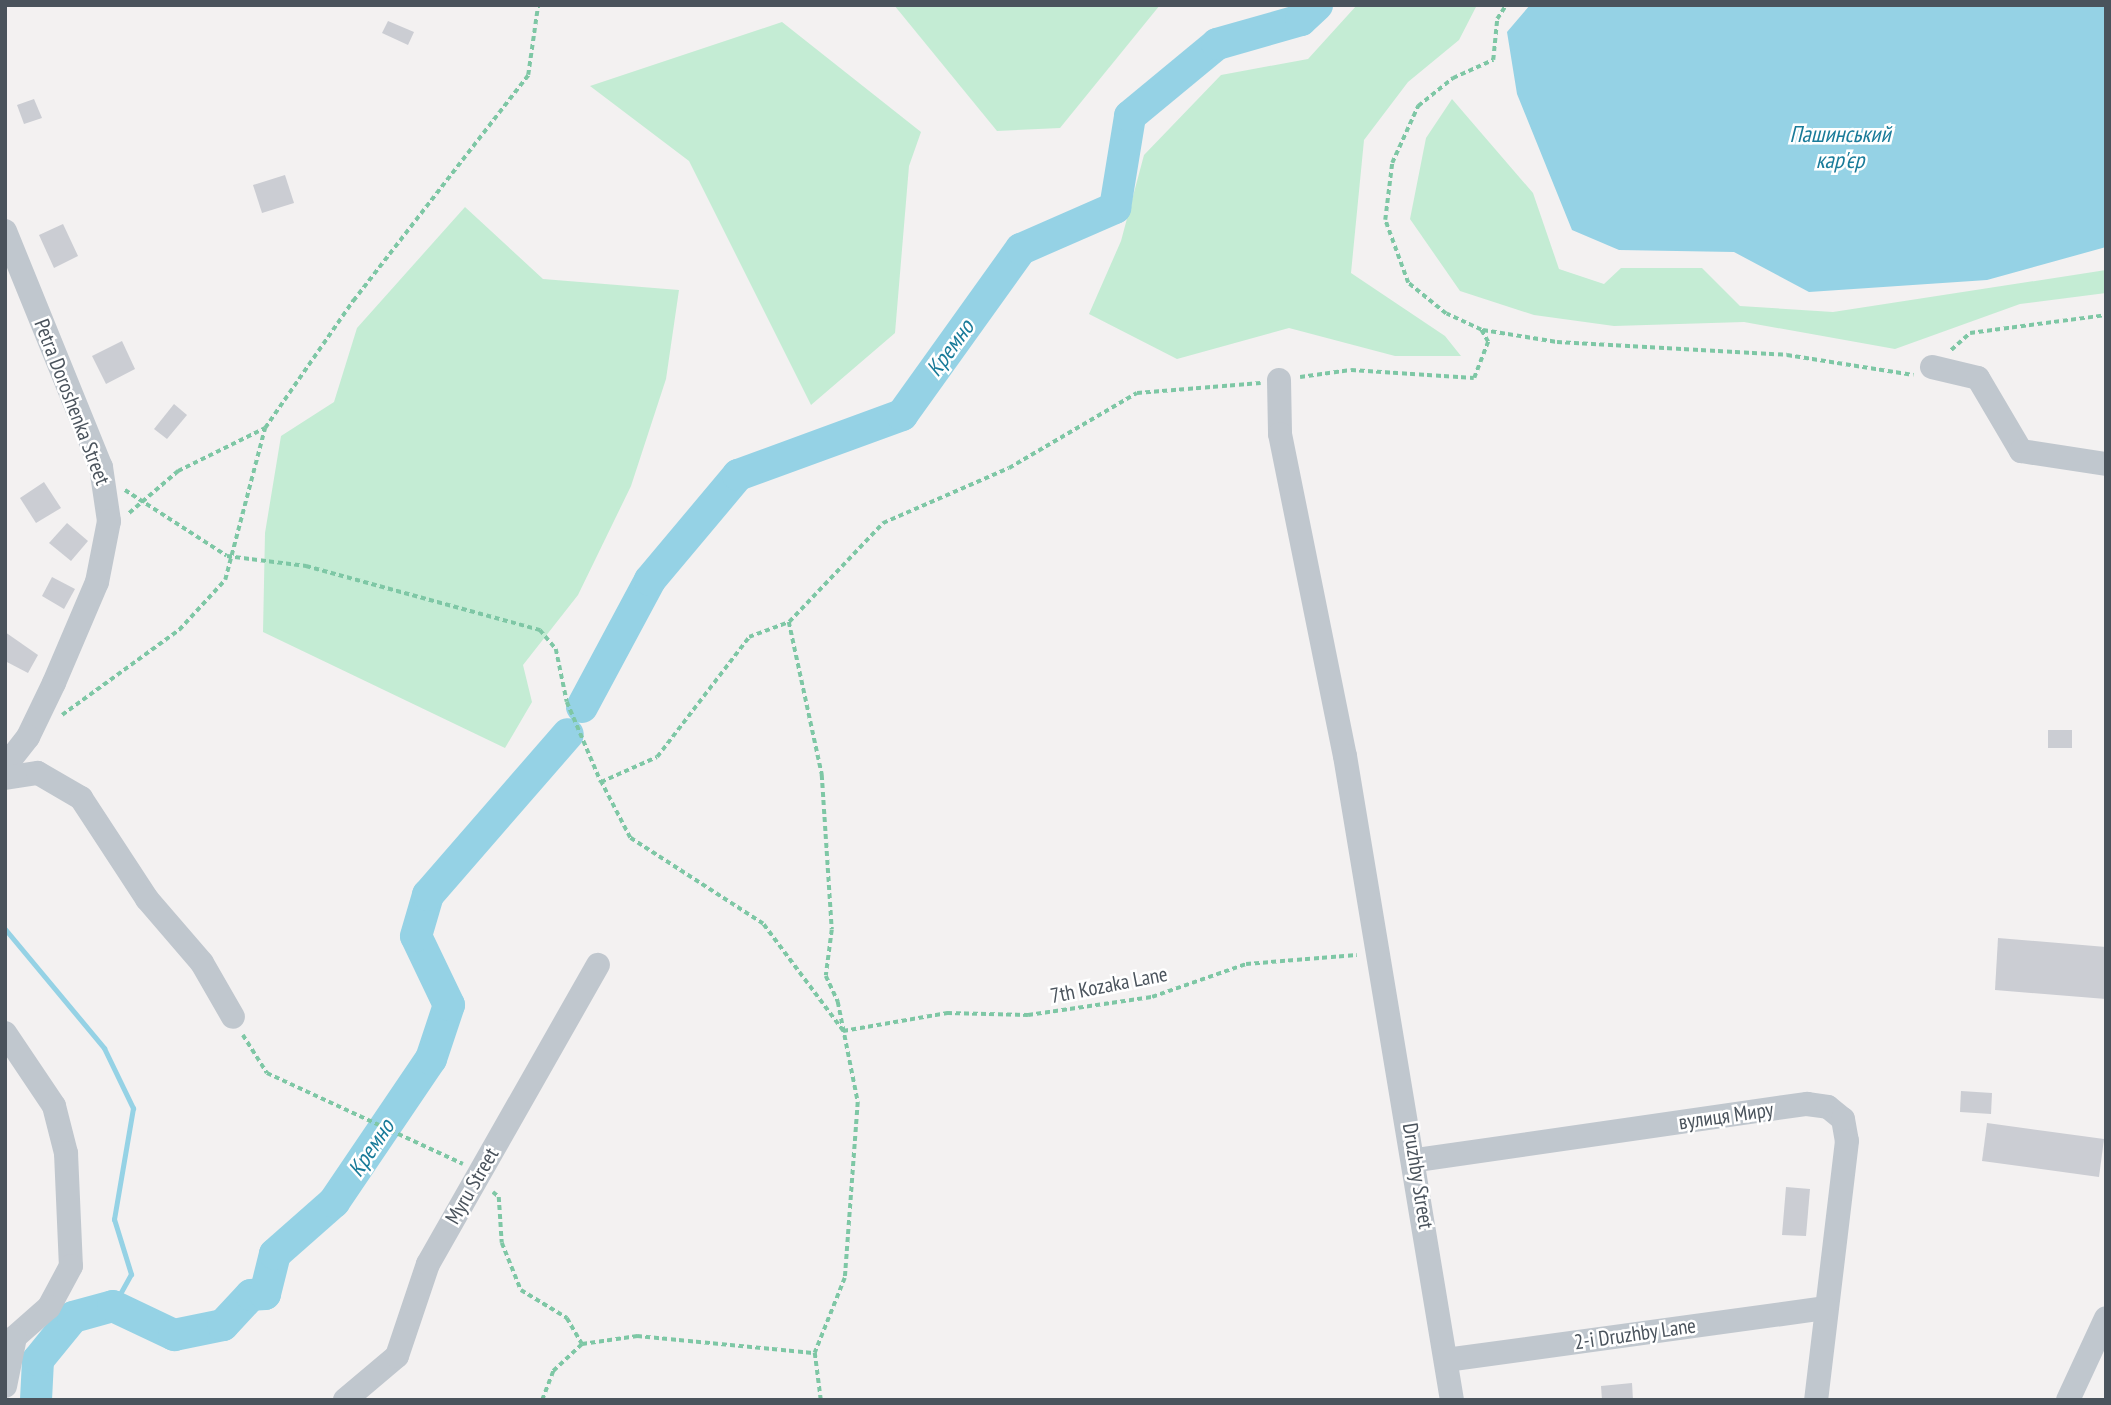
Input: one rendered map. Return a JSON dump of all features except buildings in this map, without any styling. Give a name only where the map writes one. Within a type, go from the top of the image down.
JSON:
[{"type":"street","name":"Petra Doroshenka Street","points":[[5,231],[101,467],[109,539],[28,737],[5,766]]},
{"type":"street","points":[[1932,367],[1978,378],[2021,451],[2106,464]]},
{"type":"street","name":"Druzhby Street","points":[[1279,380],[1280,434],[1417,1160],[1451,1400]]},
{"type":"street","points":[[5,778],[38,774],[81,798],[147,899],[202,963],[233,1017]]},
{"type":"street","name":"Myru Street","points":[[345,1400],[397,1356],[428,1264],[598,965]]},
{"type":"street","points":[[5,1033],[54,1106],[66,1153],[71,1266],[49,1307],[15,1337],[5,1386]]},
{"type":"street","name":"вулиця Миру","points":[[1417,1160],[1807,1104],[1828,1107],[1843,1119],[1847,1141],[1824,1307],[1815,1400]]},
{"type":"street","name":"2-i Druzhby Lane","points":[[1446,1360],[1824,1307]]},
{"type":"street","points":[[2068,1400],[2106,1318]]},
{"type":"path","points":[[28,737],[179,629],[225,580],[227,556],[253,486],[265,428],[353,301],[528,75],[537,5]]},
{"type":"path","points":[[1506,5],[1497,19],[1493,60],[1453,78],[1418,106],[1392,163],[1385,220],[1408,283],[1446,314],[1482,330],[1557,342],[1787,355],[1912,375],[1932,367],[1970,333],[2106,315]]},
{"type":"path","points":[[601,782],[657,757],[749,636],[789,622],[883,523],[1009,468],[1137,393],[1279,380],[1351,370],[1449,381],[1474,378],[1488,342],[1482,330]]},
{"type":"path","points":[[140,504],[178,471],[265,428]]},
{"type":"path","points":[[101,467],[140,504],[227,556],[306,566],[540,630],[556,649],[567,702],[601,782],[630,838],[763,924],[843,1031]]},
{"type":"path","points":[[789,622],[822,775],[832,930],[827,976],[843,1031],[858,1101],[845,1278],[815,1353],[821,1400]]},
{"type":"path","name":"7th Kozaka Lane","points":[[843,1031],[947,1013],[1028,1016],[1153,997],[1246,964],[1378,953]]},
{"type":"path","points":[[233,1017],[267,1073],[430,1147],[477,1178],[499,1197],[502,1243],[521,1290],[567,1318],[582,1344]]},
{"type":"path","points":[[542,1400],[553,1371],[582,1344],[637,1336],[815,1353]]},
{"type":"green space","points":[[894,5],[1160,5],[1060,128],[997,131]]},
{"type":"green space","points":[[1357,5],[1477,5],[1459,40],[1408,82],[1364,140],[1351,273],[1445,336],[1461,356],[1395,356],[1289,328],[1177,359],[1089,314],[1121,241],[1144,155],[1221,75],[1308,59]]},
{"type":"green space","points":[[782,22],[921,132],[909,166],[895,333],[811,405],[689,161],[590,86]]},
{"type":"green space","points":[[1452,99],[1533,193],[1559,269],[1604,284],[1621,268],[1702,268],[1740,306],[1833,312],[2106,270],[2106,293],[2020,304],[1895,349],[1744,322],[1614,326],[1534,315],[1460,291],[1410,219],[1426,138]]},
{"type":"green space","points":[[465,207],[543,279],[679,290],[666,379],[631,486],[578,595],[523,665],[532,702],[505,748],[263,632],[265,533],[281,436],[334,402],[357,328]]},
{"type":"water","name":"Пашинський кар'єр","points":[[1530,5],[2106,5],[2106,247],[1987,280],[1809,292],[1734,252],[1619,250],[1572,230],[1517,94],[1507,32]]},
{"type":"waterway","name":"Кремно","points":[[582,707],[650,580],[738,475],[902,415],[1021,249],[1115,208],[1130,116],[1217,44],[1301,20],[1317,5]]},
{"type":"waterway","name":"Кремно","points":[[36,1400],[38,1360],[73,1317],[113,1306],[174,1335],[223,1325],[251,1295],[265,1294],[275,1254],[334,1202],[431,1059],[449,1005],[416,936],[428,895],[568,734]]},
{"type":"waterway","points":[[5,929],[104,1048],[133,1108],[114,1219],[131,1274],[113,1306]]}]
